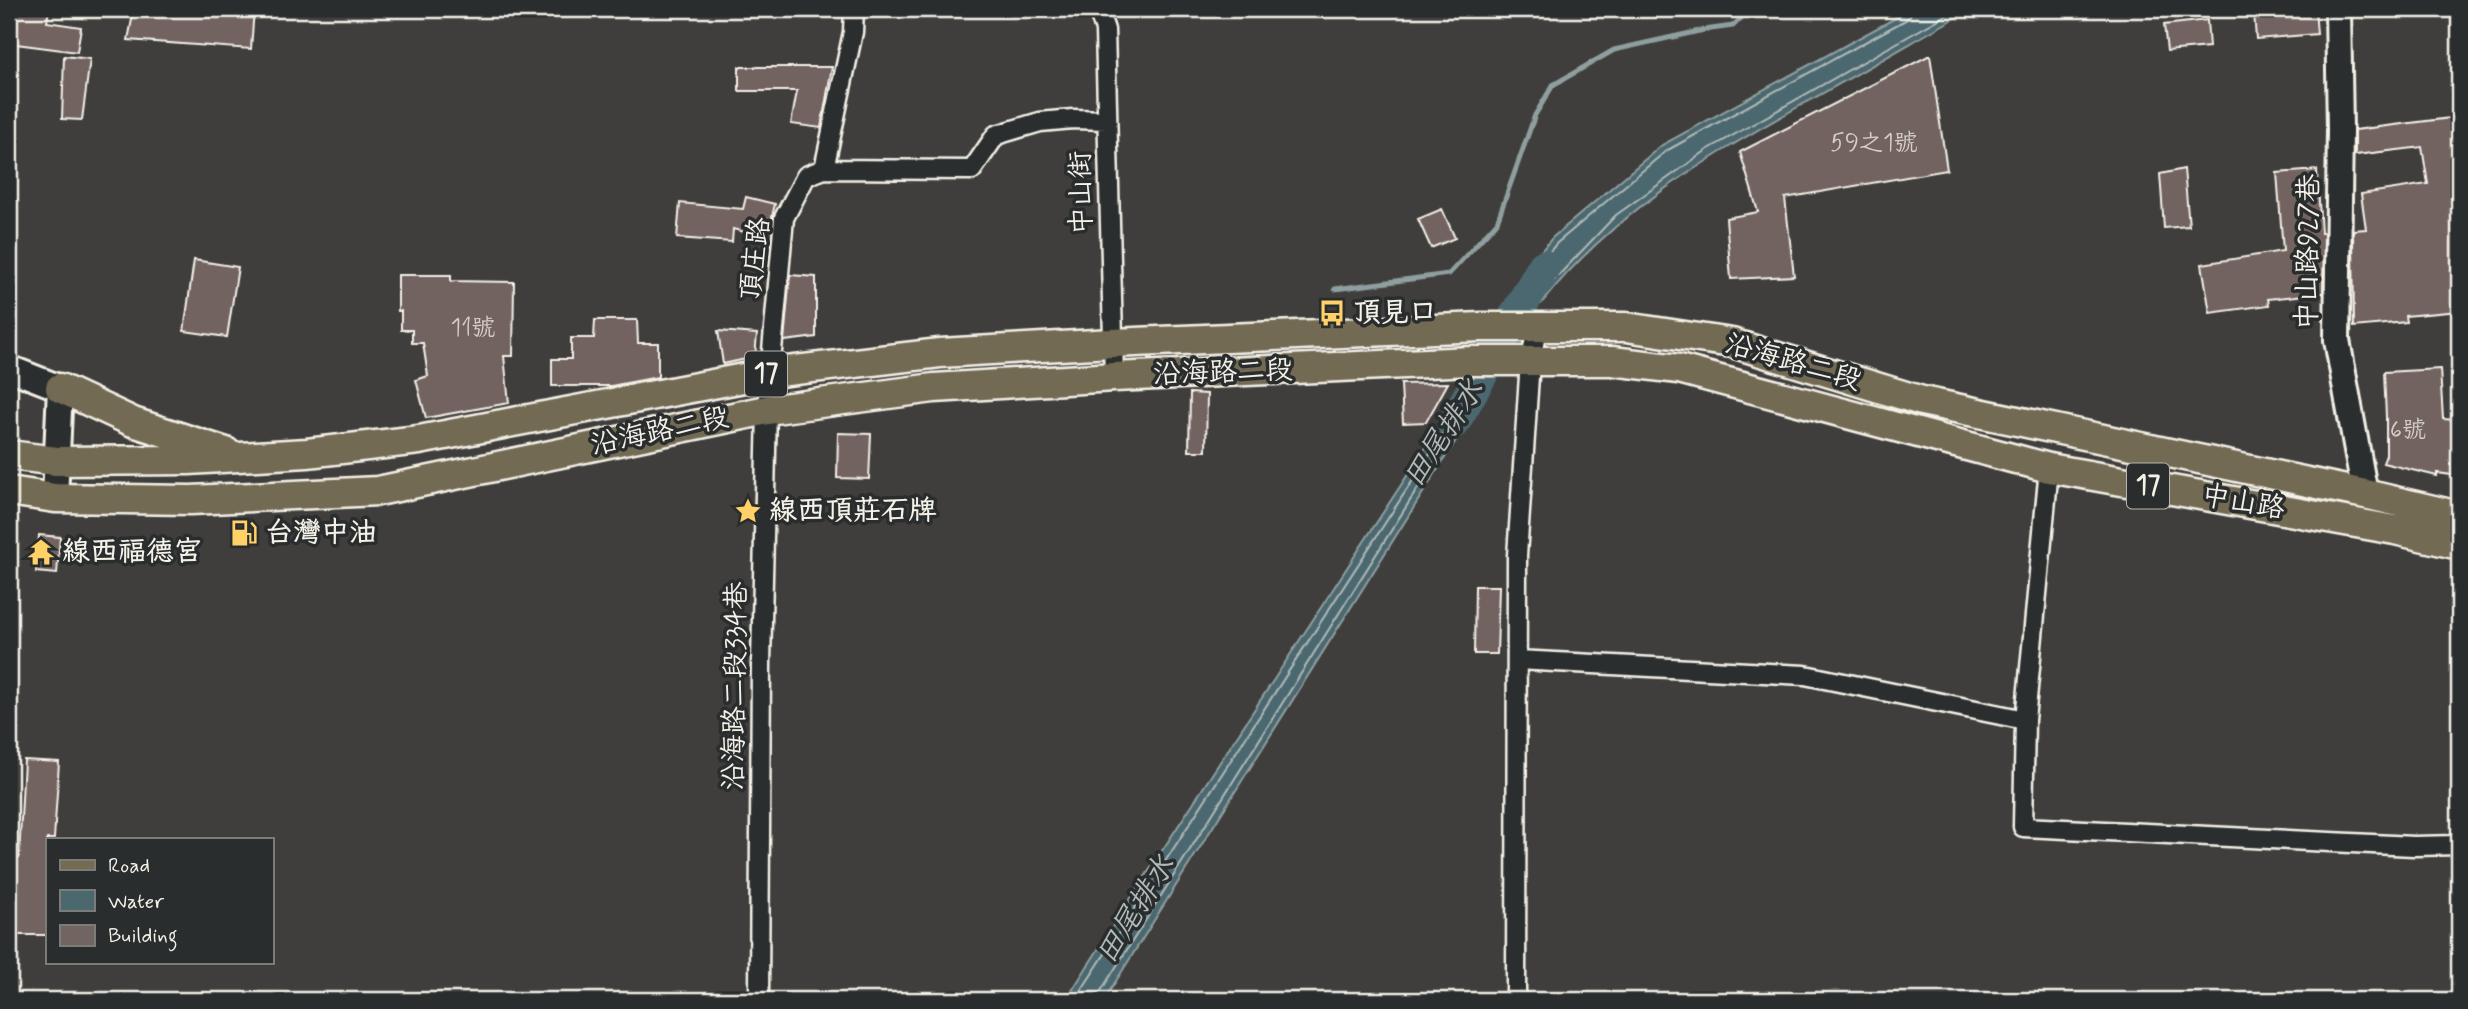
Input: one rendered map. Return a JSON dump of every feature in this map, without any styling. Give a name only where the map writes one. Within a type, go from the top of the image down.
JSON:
[{"type":"main road","name":"沿海路二段","points":[[56,461],[242,457],[307,453],[419,440],[770,373],[940,353],[1481,327],[1626,327],[1732,343],[1922,401]]},
{"type":"main road","name":"沿海路二段","points":[[55,498],[191,500],[378,491],[767,410],[934,388],[1472,361],[1612,361],[1679,369],[1905,430]]},
{"type":"main road","points":[[61,388],[133,422],[242,457]]},
{"type":"main road","name":"中山路","points":[[1922,401],[2459,516]]},
{"type":"main road","name":"中山路","points":[[1905,430],[2049,468],[2395,530],[2459,545]]},
{"type":"main road","name":"17","points":[[9,455],[56,461]]},
{"type":"main road","name":"17","points":[[9,491],[55,498]]},
{"type":"street","points":[[854,9],[853,32],[824,169],[972,170],[996,135],[1040,122],[1107,120]]},
{"type":"street","name":"中山街","points":[[1098,9],[1105,30],[1114,377]]},
{"type":"street","name":"中山路927巷","points":[[2338,9],[2340,130],[2337,340],[2365,494]]},
{"type":"street","name":"頂庄路","points":[[770,373],[784,218],[806,176],[824,169]]},
{"type":"street","points":[[1516,1000],[1517,556],[1530,360],[1538,327]]},
{"type":"street","points":[[9,368],[61,388],[55,498]]},
{"type":"street","name":"沿海路二段334巷","points":[[759,1000],[761,663],[770,373]]},
{"type":"street","points":[[2049,468],[2025,720],[2023,827],[2414,846],[2459,845]]},
{"type":"street","points":[[1517,660],[1805,675],[2025,720]]},
{"type":"water","points":[[1912,9],[1971,9],[1732,145],[1662,190],[1598,242],[1541,304],[1509,305],[1527,268],[1552,238],[1662,145]]},
{"type":"water","points":[[1464,383],[1492,383],[1104,1000],[1066,1000],[1435,433]]},
{"type":"building","points":[[9,9],[49,9],[47,22],[81,27],[77,52],[9,43]]},
{"type":"building","points":[[134,9],[254,9],[251,49],[128,40]]},
{"type":"building","points":[[2315,9],[2317,34],[2256,39],[2254,12]]},
{"type":"building","points":[[2207,20],[2209,47],[2167,51],[2164,25]]},
{"type":"building","points":[[1930,55],[1947,170],[1785,198],[1794,276],[1731,279],[1726,218],[1758,212],[1740,152]]},
{"type":"building","points":[[64,56],[90,59],[82,120],[62,119]]},
{"type":"building","points":[[739,67],[832,67],[821,128],[791,124],[797,91],[739,91]]},
{"type":"building","points":[[2459,117],[2459,311],[2405,316],[2406,322],[2354,327],[2353,230],[2366,229],[2361,194],[2428,184],[2422,147],[2355,155],[2355,130]]},
{"type":"building","points":[[2184,169],[2189,226],[2164,228],[2160,174]]},
{"type":"building","points":[[2317,170],[2321,233],[2324,233],[2323,293],[2268,299],[2269,305],[2210,313],[2202,264],[2283,251],[2277,173]]},
{"type":"building","points":[[746,197],[775,204],[767,238],[733,229],[732,242],[677,238],[680,203],[743,209]]},
{"type":"building","points":[[1442,209],[1455,238],[1431,248],[1418,219]]},
{"type":"building","points":[[194,260],[238,267],[227,337],[184,331]]},
{"type":"building","points":[[398,275],[451,275],[451,281],[514,282],[513,356],[504,356],[509,403],[426,418],[416,380],[428,376],[423,343],[412,343],[412,330],[401,330]]},
{"type":"building","points":[[790,275],[816,277],[816,337],[784,341]]},
{"type":"building","points":[[595,320],[637,320],[638,343],[658,343],[658,377],[611,386],[552,386],[552,359],[571,359],[571,338],[594,338]]},
{"type":"building","points":[[718,331],[757,334],[755,357],[723,364]]},
{"type":"building","points":[[2440,369],[2443,419],[2459,420],[2459,476],[2437,473],[2437,476],[2383,463],[2386,455],[2384,372]]},
{"type":"building","points":[[1448,383],[1426,422],[1403,423],[1401,384]]},
{"type":"building","points":[[1190,393],[1207,394],[1206,451],[1189,451]]},
{"type":"building","points":[[838,433],[871,434],[869,479],[837,478]]},
{"type":"building","points":[[39,535],[60,537],[57,574],[36,572]]},
{"type":"building","points":[[1475,586],[1499,586],[1497,654],[1474,654]]},
{"type":"building","points":[[24,760],[59,762],[54,838],[46,838],[46,935],[9,935],[9,858],[19,858]]},
{"type":"waterway","points":[[1335,289],[1449,274],[1497,222],[1535,115],[1553,85],[1614,50],[1733,26],[1750,9]]},
{"type":"waterway","name":"田尾排水","points":[[1454,422],[1544,266]]},
{"type":"place","name":"頂見口","points":[[1332,313]]},
{"type":"place","name":"線西頂莊石牌","points":[[748,511]]},
{"type":"place","name":"台灣中油","points":[[244,533]]},
{"type":"place","name":"線西福德宮","points":[[41,552]]}]
